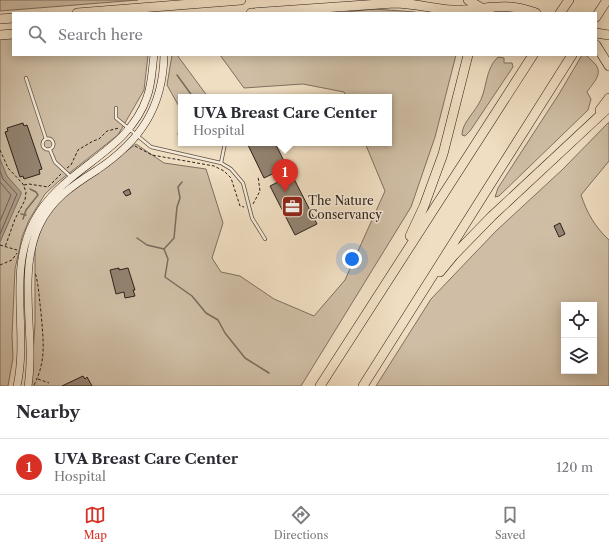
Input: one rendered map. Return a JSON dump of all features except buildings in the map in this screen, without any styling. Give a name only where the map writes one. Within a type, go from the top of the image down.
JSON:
[{"type":"highway","points":[[118,12],[160,11],[241,0]]},
{"type":"highway","points":[[468,0],[488,12]]},
{"type":"highway","points":[[522,0],[533,12]]},
{"type":"highway","points":[[561,12],[568,0]]},
{"type":"highway","points":[[598,14],[607,0]]},
{"type":"highway","points":[[262,12],[372,2],[413,4],[450,10],[514,4],[533,12]]},
{"type":"highway","points":[[413,4],[432,12]]},
{"type":"highway","points":[[0,19],[12,18]]},
{"type":"highway","points":[[597,33],[609,35]]},
{"type":"highway","points":[[0,35],[12,34]]},
{"type":"highway","points":[[597,44],[609,50]]},
{"type":"highway","points":[[597,46],[609,66]]},
{"type":"highway","points":[[320,386],[532,56]]},
{"type":"highway","points":[[362,386],[571,56]]},
{"type":"highway","points":[[381,289],[388,273],[418,220],[433,184],[443,154],[466,58]]},
{"type":"highway","points":[[585,128],[609,98]]},
{"type":"highway","points":[[390,342],[454,255],[492,216],[609,107]]},
{"type":"street","points":[[17,386],[20,367],[22,267],[26,241],[41,209],[71,176],[116,144],[129,130],[138,117],[147,98],[154,56]]},
{"type":"street","points":[[28,386],[30,363],[28,270],[31,248],[39,225],[63,193],[113,158],[136,136],[146,122],[157,100],[163,81],[164,56]]},
{"type":"lane","points":[[26,78],[46,139]]},
{"type":"lane","points":[[116,108],[116,118],[150,147],[221,163],[231,169],[239,178],[245,190],[252,218],[265,239]]},
{"type":"lane","points":[[46,139],[50,139],[53,142],[53,146],[50,150]]},
{"type":"lane","points":[[46,139],[42,142],[42,146],[45,149],[50,150]]},
{"type":"lane","points":[[221,163],[225,146]]},
{"type":"lane","points":[[50,150],[55,162],[77,183]]},
{"type":"path","points":[[24,185],[30,184],[48,187],[64,170],[71,165],[78,150],[99,139],[107,131],[119,128]]},
{"type":"path","points":[[132,145],[152,155],[219,168],[227,172],[231,178],[240,206],[248,206],[255,200],[260,191],[258,176]]},
{"type":"path","points":[[0,150],[8,168],[24,185],[26,192],[25,200],[15,219],[5,246]]},
{"type":"path","points":[[0,245],[18,250]]},
{"type":"path","points":[[37,379],[49,383]]},
{"type":"shaded area","points":[[0,0],[138,0],[0,11]]},
{"type":"shaded area","points":[[374,9],[415,12],[346,12]]},
{"type":"shaded area","points":[[12,37],[12,56],[148,56],[144,90],[118,135],[59,181],[45,194],[29,220],[22,237],[15,269],[12,335],[13,358],[8,386],[0,386],[0,38]]},
{"type":"shaded area","points":[[172,56],[178,56],[206,94],[178,94],[178,105],[167,85]]},
{"type":"shaded area","points":[[221,56],[456,56],[435,137],[411,207],[301,386],[31,386],[35,323],[35,247],[42,226],[52,209],[64,197],[136,144],[164,163],[206,169],[223,223],[212,258],[221,272],[240,276],[274,299],[314,316],[345,280],[385,191],[366,146],[392,146],[392,94],[345,94],[344,92],[303,84],[244,88]]},
{"type":"shaded area","points":[[581,56],[587,56],[598,69],[598,76],[587,92],[591,99],[588,110],[499,196],[495,197],[498,188],[559,94]]},
{"type":"shaded area","points":[[498,57],[504,58],[504,63],[512,63],[513,67],[470,131],[465,136],[462,135],[465,123],[481,99],[490,68]]},
{"type":"shaded area","points":[[609,122],[609,161],[581,195],[592,219],[609,240],[609,386],[376,386],[431,299],[496,231],[563,169]]},
{"type":"water","points":[[0,159],[7,176],[21,192],[21,194],[0,242]]},
{"type":"waterway","points":[[177,75],[191,94]]},
{"type":"waterway","points":[[182,182],[178,187],[180,198],[177,207],[174,238],[164,249],[168,259],[165,277],[192,296],[206,313],[218,320],[225,333],[245,358],[269,373]]},
{"type":"waterway","points":[[23,219],[26,210],[38,195],[30,189]]},
{"type":"waterway","points":[[21,214],[26,215]]},
{"type":"waterway","points":[[137,238],[147,245],[164,249]]},
{"type":"place","name":"UVA Breast Care Center","points":[[285,192]]},
{"type":"place","name":"The Nature Conservancy","points":[[293,207]]}]
